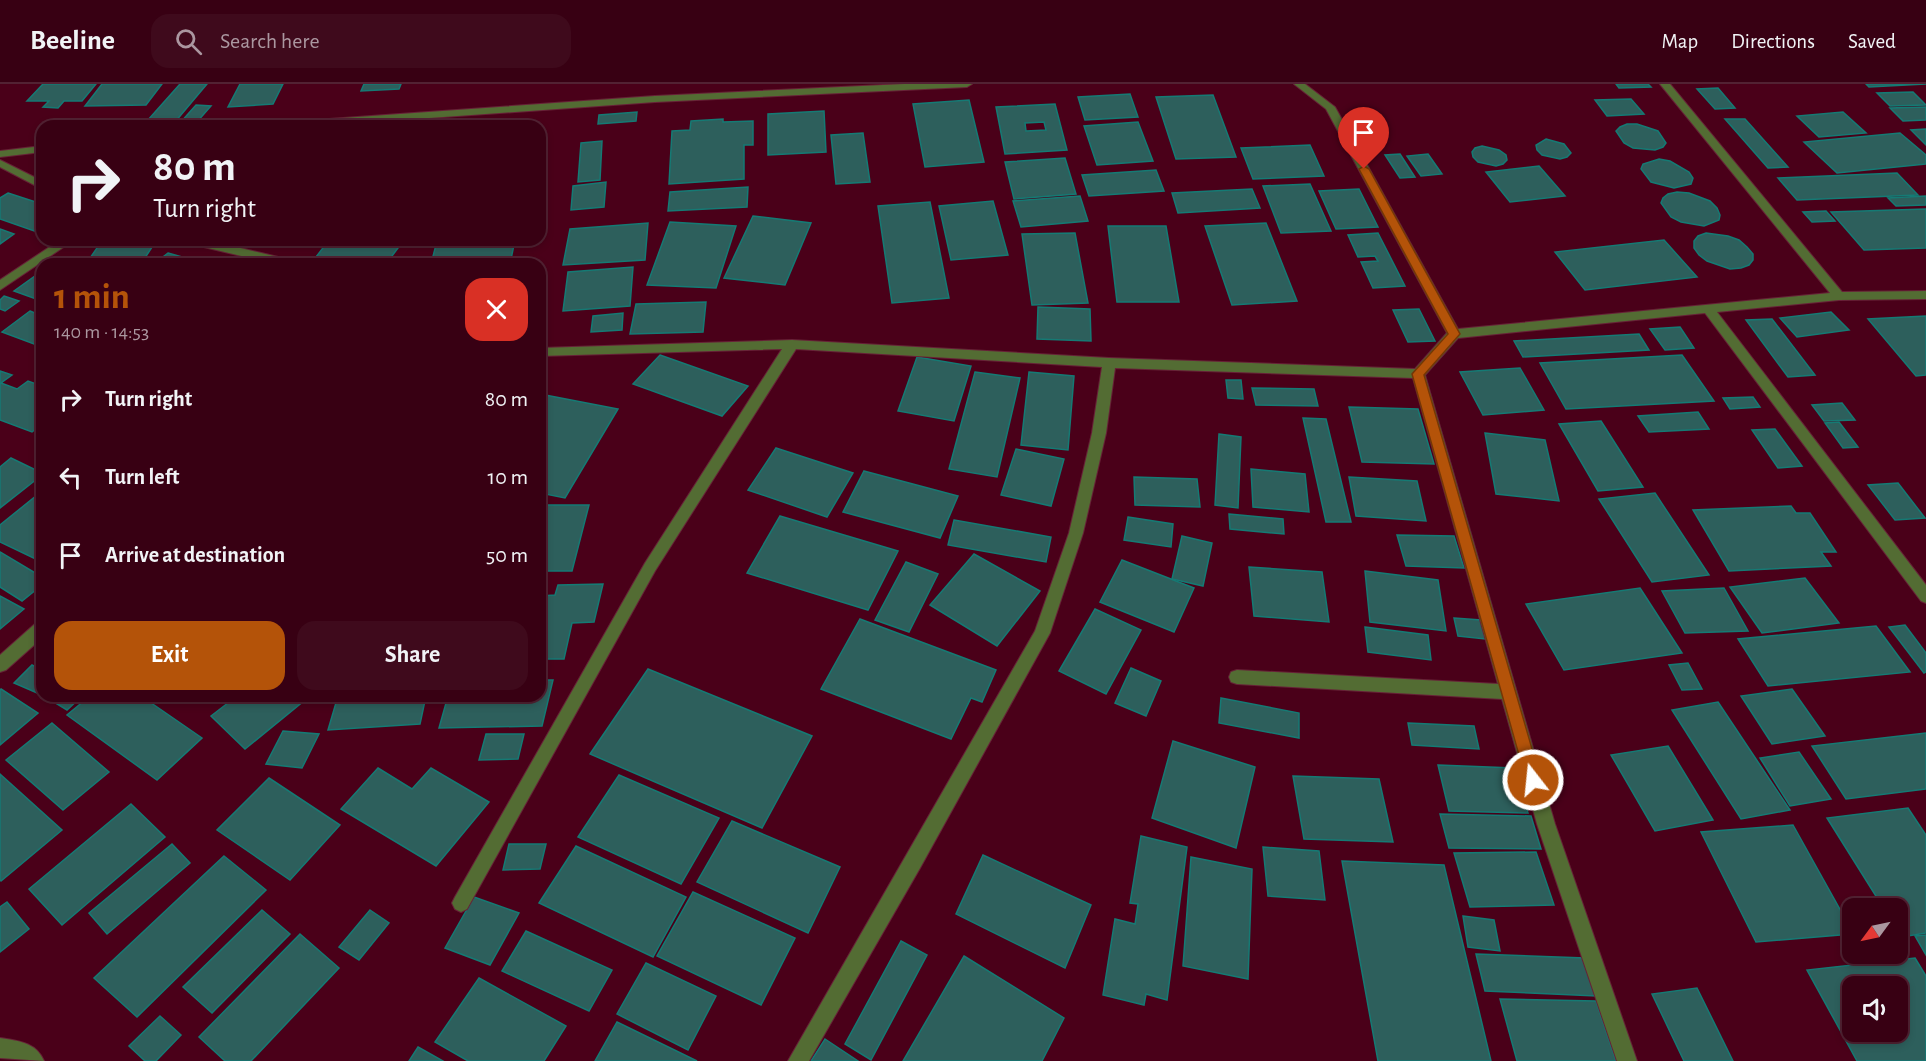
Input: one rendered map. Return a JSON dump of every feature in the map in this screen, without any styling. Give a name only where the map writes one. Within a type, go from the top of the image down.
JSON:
[{"type":"street","points":[[357,120],[655,99],[967,84]]},
{"type":"street","points":[[1299,84],[1330,107],[1454,334]]},
{"type":"street","points":[[1665,84],[1839,296]]},
{"type":"street","points":[[0,154],[36,150]]},
{"type":"street","points":[[0,163],[36,183]]},
{"type":"street","points":[[41,258],[59,246]]},
{"type":"street","points":[[216,246],[266,258]]},
{"type":"street","points":[[0,286],[36,262]]},
{"type":"street","points":[[1418,374],[1454,334],[1839,296],[1926,295]]},
{"type":"street","points":[[1707,308],[1926,597]]},
{"type":"street","points":[[546,352],[792,344],[1108,363],[1418,374]]},
{"type":"street","points":[[460,903],[650,567],[792,344]]},
{"type":"street","points":[[798,1061],[914,862],[1041,633],[1076,533],[1100,432],[1108,363]]},
{"type":"street","points":[[1418,374],[1546,824],[1627,1061]]},
{"type":"street","points":[[0,665],[36,633]]},
{"type":"street","points":[[1237,677],[1508,692]]},
{"type":"street","points":[[0,1048],[22,1051],[34,1061]]},
{"type":"building","points":[[43,84],[96,84],[82,101],[64,101],[58,108],[43,107],[49,101],[27,101]]},
{"type":"building","points":[[102,84],[162,84],[146,105],[85,106]]},
{"type":"building","points":[[180,84],[207,84],[177,120],[148,120]]},
{"type":"building","points":[[240,84],[283,84],[273,104],[228,107]]},
{"type":"building","points":[[364,84],[401,84],[399,89],[361,91]]},
{"type":"building","points":[[1616,84],[1648,84],[1651,87],[1619,88]]},
{"type":"building","points":[[1866,84],[1926,84],[1869,87]]},
{"type":"building","points":[[1718,88],[1735,108],[1715,109],[1697,89]]},
{"type":"building","points":[[1913,92],[1926,105],[1890,106],[1877,93]]},
{"type":"building","points":[[1130,94],[1138,117],[1085,120],[1078,97]]},
{"type":"building","points":[[1213,95],[1236,157],[1176,159],[1156,97]]},
{"type":"building","points":[[1631,99],[1644,114],[1607,116],[1595,100]]},
{"type":"building","points":[[969,100],[984,162],[925,167],[913,104]]},
{"type":"building","points":[[1055,104],[1067,150],[1005,154],[996,107]],"holes":[[[1044,122],[1046,130],[1026,131],[1025,123]]]},
{"type":"building","points":[[196,105],[211,106],[199,120],[183,120]]},
{"type":"building","points":[[1926,107],[1926,120],[1903,121],[1890,108]]},
{"type":"building","points":[[824,111],[826,152],[768,155],[768,114]]},
{"type":"building","points":[[637,112],[636,121],[598,124],[599,115]]},
{"type":"building","points":[[1843,112],[1866,133],[1819,137],[1797,116]]},
{"type":"building","points":[[723,119],[723,122],[753,121],[753,145],[744,145],[744,179],[669,184],[672,131],[690,130],[691,121]]},
{"type":"building","points":[[1725,119],[1745,119],[1788,167],[1768,168]]},
{"type":"building","points":[[1138,122],[1153,161],[1097,165],[1084,126]]},
{"type":"building","points":[[1627,124],[1637,124],[1658,131],[1666,143],[1655,150],[1633,148],[1624,143],[1616,131]]},
{"type":"building","points":[[1926,129],[1926,145],[1911,130]]},
{"type":"building","points":[[863,133],[870,182],[836,184],[831,135]]},
{"type":"building","points":[[1900,133],[1926,155],[1926,164],[1837,173],[1804,142]]},
{"type":"building","points":[[1546,139],[1564,144],[1571,153],[1560,159],[1542,155],[1536,145]]},
{"type":"building","points":[[602,141],[600,180],[578,182],[581,143]]},
{"type":"building","points":[[1310,145],[1324,176],[1253,179],[1241,148]]},
{"type":"building","points":[[1482,146],[1499,150],[1506,155],[1507,160],[1496,166],[1478,162],[1472,152],[1475,148]]},
{"type":"building","points":[[1400,154],[1415,177],[1400,178],[1385,155]]},
{"type":"building","points":[[1428,154],[1442,174],[1421,176],[1407,156]]},
{"type":"building","points":[[1065,158],[1076,194],[1014,199],[1005,162]]},
{"type":"building","points":[[1659,159],[1670,161],[1689,172],[1693,178],[1691,184],[1674,188],[1651,182],[1641,169],[1643,164]]},
{"type":"building","points":[[1539,166],[1565,196],[1510,202],[1486,172]]},
{"type":"building","points":[[1156,170],[1164,191],[1089,196],[1082,175]]},
{"type":"building","points":[[1897,173],[1918,195],[1797,200],[1778,178]]},
{"type":"building","points":[[606,182],[604,207],[571,210],[573,186]]},
{"type":"building","points":[[1310,184],[1331,231],[1281,233],[1263,186]]},
{"type":"building","points":[[748,187],[747,207],[668,211],[670,192]]},
{"type":"building","points":[[1252,189],[1260,208],[1178,213],[1172,193]]},
{"type":"building","points":[[1359,189],[1378,227],[1336,229],[1319,191]]},
{"type":"building","points":[[8,193],[36,202],[36,232],[0,219],[0,198]]},
{"type":"building","points":[[1689,193],[1710,201],[1717,208],[1720,215],[1719,220],[1704,226],[1681,222],[1671,217],[1661,203],[1668,194]]},
{"type":"building","points":[[1080,196],[1088,221],[1021,227],[1013,201]]},
{"type":"building","points":[[1926,196],[1926,205],[1896,206],[1888,198]]},
{"type":"building","points":[[993,201],[1008,255],[951,260],[939,206]]},
{"type":"building","points":[[930,202],[949,298],[892,303],[878,206]]},
{"type":"building","points":[[1926,209],[1926,248],[1864,250],[1831,212]]},
{"type":"building","points":[[1826,211],[1835,221],[1812,222],[1803,212]]},
{"type":"building","points":[[753,216],[811,223],[785,285],[724,278]]},
{"type":"building","points":[[670,222],[736,226],[716,288],[647,285]]},
{"type":"building","points":[[648,223],[645,260],[563,265],[570,229]]},
{"type":"building","points":[[1266,223],[1297,301],[1232,305],[1205,226]]},
{"type":"building","points":[[1108,226],[1166,226],[1179,302],[1117,302]]},
{"type":"building","points":[[0,229],[14,234],[0,244]]},
{"type":"building","points":[[1075,233],[1088,303],[1032,305],[1022,234]]},
{"type":"building","points":[[1378,233],[1405,286],[1373,288],[1361,262],[1378,261],[1375,256],[1358,257],[1348,235]]},
{"type":"building","points":[[1706,233],[1739,240],[1753,254],[1753,260],[1749,265],[1730,269],[1707,261],[1694,248],[1694,241],[1698,236]]},
{"type":"building","points":[[1664,240],[1697,277],[1585,290],[1555,252]]},
{"type":"building","points":[[98,246],[153,246],[145,258],[90,258]]},
{"type":"building","points":[[324,246],[400,246],[390,258],[316,257]]},
{"type":"building","points":[[436,246],[514,246],[511,258],[433,258]]},
{"type":"building","points":[[168,253],[186,258],[162,258]]},
{"type":"building","points":[[633,267],[630,306],[563,311],[568,272]]},
{"type":"building","points":[[36,275],[36,299],[14,291]]},
{"type":"building","points":[[4,296],[19,301],[5,311],[0,309],[0,300]]},
{"type":"building","points":[[706,302],[703,332],[630,334],[636,304]]},
{"type":"building","points":[[1038,307],[1090,309],[1091,341],[1037,339]]},
{"type":"building","points":[[1419,309],[1435,341],[1408,342],[1393,310]]},
{"type":"building","points":[[30,311],[36,314],[36,345],[2,332]]},
{"type":"building","points":[[1831,312],[1849,330],[1797,337],[1780,318]]},
{"type":"building","points":[[623,313],[622,330],[591,332],[593,316]]},
{"type":"building","points":[[1926,316],[1926,375],[1916,376],[1868,319]]},
{"type":"building","points":[[1772,319],[1815,375],[1788,377],[1746,320]]},
{"type":"building","points":[[1680,327],[1694,348],[1665,350],[1650,329]]},
{"type":"building","points":[[1639,334],[1649,350],[1523,357],[1514,341]]},
{"type":"building","points":[[660,355],[748,386],[722,416],[633,384]]},
{"type":"building","points":[[1682,355],[1714,401],[1566,409],[1540,363]]},
{"type":"building","points":[[917,357],[971,366],[954,421],[898,411]]},
{"type":"building","points":[[1520,368],[1544,410],[1483,415],[1460,372]]},
{"type":"building","points":[[0,371],[12,375],[1,383],[17,389],[28,381],[36,384],[36,429],[32,432],[0,420]]},
{"type":"building","points":[[975,372],[1020,378],[997,477],[949,469]]},
{"type":"building","points":[[1029,372],[1074,376],[1068,450],[1021,445]]},
{"type":"building","points":[[1226,380],[1241,380],[1243,399],[1228,398]]},
{"type":"building","points":[[1252,388],[1314,389],[1318,406],[1256,405]]},
{"type":"building","points":[[546,395],[618,409],[565,498],[546,494]]},
{"type":"building","points":[[1753,397],[1760,407],[1730,409],[1723,398]]},
{"type":"building","points":[[1842,403],[1855,420],[1824,421],[1812,405]]},
{"type":"building","points":[[1349,407],[1418,409],[1434,464],[1362,462]]},
{"type":"building","points":[[1698,412],[1709,429],[1649,432],[1638,416]]},
{"type":"building","points":[[1303,418],[1326,419],[1351,522],[1326,522]]},
{"type":"building","points":[[1601,421],[1643,487],[1598,491],[1559,424]]},
{"type":"building","points":[[1839,422],[1858,447],[1843,448],[1825,423]]},
{"type":"building","points":[[1775,429],[1802,466],[1778,468],[1752,430]]},
{"type":"building","points":[[1485,433],[1545,440],[1559,501],[1496,494]]},
{"type":"building","points":[[1219,434],[1241,437],[1238,508],[1215,505]]},
{"type":"building","points":[[776,448],[853,473],[827,517],[748,490]]},
{"type":"building","points":[[1016,449],[1064,459],[1051,506],[1001,495]]},
{"type":"building","points":[[11,458],[36,470],[36,480],[0,508],[0,467]]},
{"type":"building","points":[[1251,469],[1305,474],[1309,512],[1253,507]]},
{"type":"building","points":[[864,471],[958,496],[940,538],[843,512]]},
{"type":"building","points":[[1134,477],[1197,479],[1200,507],[1135,505]]},
{"type":"building","points":[[1349,477],[1417,481],[1426,521],[1356,516]]},
{"type":"building","points":[[1898,483],[1925,518],[1895,520],[1868,485]]},
{"type":"building","points":[[1655,493],[1709,575],[1652,582],[1599,499]]},
{"type":"building","points":[[36,496],[36,559],[0,542],[0,525]]},
{"type":"building","points":[[546,505],[589,505],[572,571],[546,571]]},
{"type":"building","points":[[1791,506],[1796,513],[1810,513],[1836,552],[1821,552],[1831,566],[1729,571],[1693,510]]},
{"type":"building","points":[[1229,514],[1283,519],[1284,534],[1230,529]]},
{"type":"building","points":[[780,516],[898,551],[868,610],[747,573]]},
{"type":"building","points":[[1128,517],[1173,524],[1171,547],[1124,540]]},
{"type":"building","points":[[954,520],[1051,537],[1046,562],[948,545]]},
{"type":"building","points":[[1397,535],[1454,536],[1464,568],[1406,566]]},
{"type":"building","points":[[1182,536],[1212,543],[1203,586],[1172,579]]},
{"type":"building","points":[[0,552],[36,573],[36,590],[22,601],[0,587]]},
{"type":"building","points":[[974,554],[1040,591],[997,646],[930,605]]},
{"type":"building","points":[[1122,560],[1194,588],[1174,632],[1100,602]]},
{"type":"building","points":[[906,562],[938,574],[909,632],[875,620]]},
{"type":"building","points":[[1249,567],[1322,572],[1329,622],[1254,616]]},
{"type":"building","points":[[1365,571],[1438,580],[1446,631],[1370,622]]},
{"type":"building","points":[[1805,578],[1839,623],[1762,633],[1730,587]]},
{"type":"building","points":[[603,584],[594,622],[572,623],[564,659],[546,659],[546,596],[555,595],[558,585]]},
{"type":"building","points":[[1640,588],[1682,653],[1564,670],[1526,604]]},
{"type":"building","points":[[1724,588],[1748,631],[1685,633],[1662,591]]},
{"type":"building","points":[[0,596],[24,609],[0,629]]},
{"type":"building","points":[[1095,609],[1141,630],[1106,694],[1059,671]]},
{"type":"building","points":[[1454,618],[1481,620],[1485,639],[1458,636]]},
{"type":"building","points":[[860,619],[996,670],[982,702],[971,698],[951,739],[821,689]]},
{"type":"building","points":[[1905,625],[1926,653],[1926,672],[1924,673],[1889,627]]},
{"type":"building","points":[[1876,626],[1910,672],[1768,686],[1738,639]]},
{"type":"building","points":[[1365,627],[1428,635],[1431,660],[1368,652]]},
{"type":"building","points":[[1688,663],[1702,689],[1682,690],[1669,665]]},
{"type":"building","points":[[32,665],[36,667],[36,692],[14,683]]},
{"type":"building","points":[[1131,668],[1161,681],[1146,716],[1115,703]]},
{"type":"building","points":[[648,669],[812,736],[762,828],[590,754]]},
{"type":"building","points":[[546,680],[553,680],[542,726],[439,728],[446,702],[546,702]]},
{"type":"building","points":[[1792,689],[1825,736],[1772,744],[1741,696]]},
{"type":"building","points":[[0,690],[38,713],[0,745]]},
{"type":"building","points":[[1221,698],[1299,713],[1299,738],[1219,723]]},
{"type":"building","points":[[54,702],[76,702],[67,710]]},
{"type":"building","points":[[83,702],[150,702],[202,738],[157,780],[67,715]]},
{"type":"building","points":[[229,702],[303,702],[245,749],[211,716]]},
{"type":"building","points":[[336,702],[425,702],[420,724],[328,730]]},
{"type":"building","points":[[1718,702],[1790,810],[1741,819],[1672,710]]},
{"type":"building","points":[[52,723],[109,772],[63,810],[6,760]]},
{"type":"building","points":[[1408,723],[1474,726],[1479,749],[1412,745]]},
{"type":"building","points":[[283,731],[319,734],[302,768],[266,764]]},
{"type":"building","points":[[1926,733],[1926,789],[1846,799],[1812,746]]},
{"type":"building","points":[[486,734],[524,734],[518,759],[479,760]]},
{"type":"building","points":[[1173,741],[1255,767],[1236,848],[1152,818]]},
{"type":"building","points":[[1668,746],[1713,820],[1655,831],[1611,755]]},
{"type":"building","points":[[1799,752],[1831,799],[1790,806],[1760,758]]},
{"type":"building","points":[[1438,765],[1514,768],[1528,813],[1449,811]]},
{"type":"building","points":[[378,768],[412,789],[431,768],[489,802],[436,866],[341,809]]},
{"type":"building","points":[[0,774],[62,830],[1,881],[0,880]]},
{"type":"building","points":[[619,775],[719,818],[681,884],[578,837]]},
{"type":"building","points":[[1293,776],[1379,779],[1393,842],[1304,839]]},
{"type":"building","points":[[269,778],[340,825],[290,880],[217,830]]},
{"type":"building","points":[[131,804],[165,837],[62,925],[29,889]]},
{"type":"building","points":[[1908,808],[1926,835],[1926,933],[1908,936],[1908,898],[1877,898],[1827,818]]},
{"type":"building","points":[[1440,814],[1531,816],[1541,849],[1449,848]]},
{"type":"building","points":[[732,821],[840,867],[808,933],[697,882]]},
{"type":"building","points":[[1793,825],[1842,913],[1842,935],[1756,942],[1701,832]]},
{"type":"building","points":[[1141,836],[1187,847],[1167,1000],[1146,994],[1144,1005],[1103,995],[1115,919],[1135,924],[1138,904],[1130,903]]},
{"type":"building","points":[[172,844],[190,863],[107,934],[89,913]]},
{"type":"building","points":[[509,844],[546,844],[540,869],[503,870]]},
{"type":"building","points":[[576,846],[686,897],[653,957],[539,903]]},
{"type":"building","points":[[1263,847],[1319,851],[1325,900],[1268,896]]},
{"type":"building","points":[[1536,852],[1554,905],[1470,907],[1454,853]]},
{"type":"building","points":[[983,855],[1091,905],[1065,968],[956,914]]},
{"type":"building","points":[[224,856],[266,890],[137,1017],[94,978]]},
{"type":"building","points":[[1191,857],[1252,869],[1248,979],[1183,966]]},
{"type":"building","points":[[1342,861],[1444,865],[1491,1061],[1378,1061]]},
{"type":"building","points":[[693,892],[795,938],[761,1005],[657,956]]},
{"type":"building","points":[[474,897],[519,913],[490,965],[445,948]]},
{"type":"building","points":[[7,902],[29,929],[0,952],[0,907]]},
{"type":"building","points":[[262,910],[290,934],[212,1013],[183,987]]},
{"type":"building","points":[[370,910],[389,923],[359,960],[339,947]]},
{"type":"building","points":[[1463,916],[1494,920],[1500,951],[1468,947]]},
{"type":"building","points":[[526,931],[612,970],[589,1011],[502,971]]},
{"type":"building","points":[[300,934],[339,968],[251,1061],[225,1061],[199,1037]]},
{"type":"building","points":[[1926,935],[1926,955],[1915,936]]},
{"type":"building","points":[[901,941],[927,955],[871,1060],[845,1044]]},
{"type":"building","points":[[1476,954],[1585,958],[1596,996],[1485,991]]},
{"type":"building","points":[[964,956],[1064,1018],[1042,1061],[903,1061]]},
{"type":"building","points":[[1915,958],[1926,976],[1926,1061],[1857,1061],[1847,1042],[1908,1042],[1908,976],[1842,976],[1842,1034],[1807,970],[1861,964],[1908,964],[1908,959]]},
{"type":"building","points":[[646,963],[716,996],[688,1050],[617,1014]]},
{"type":"building","points":[[479,978],[566,1026],[544,1061],[468,1061],[435,1042]]},
{"type":"building","points":[[1697,988],[1733,1061],[1684,1061],[1652,994]]},
{"type":"building","points":[[1500,999],[1596,1001],[1616,1061],[1517,1061]]},
{"type":"building","points":[[160,1016],[181,1035],[156,1061],[145,1061],[129,1046]]},
{"type":"building","points":[[617,1022],[697,1061],[595,1061]]},
{"type":"building","points":[[825,1039],[858,1061],[811,1061]]},
{"type":"building","points":[[418,1047],[443,1061],[409,1061]]},
{"type":"route","points":[[1364,169],[1454,334],[1418,374],[1533,780]]}]
